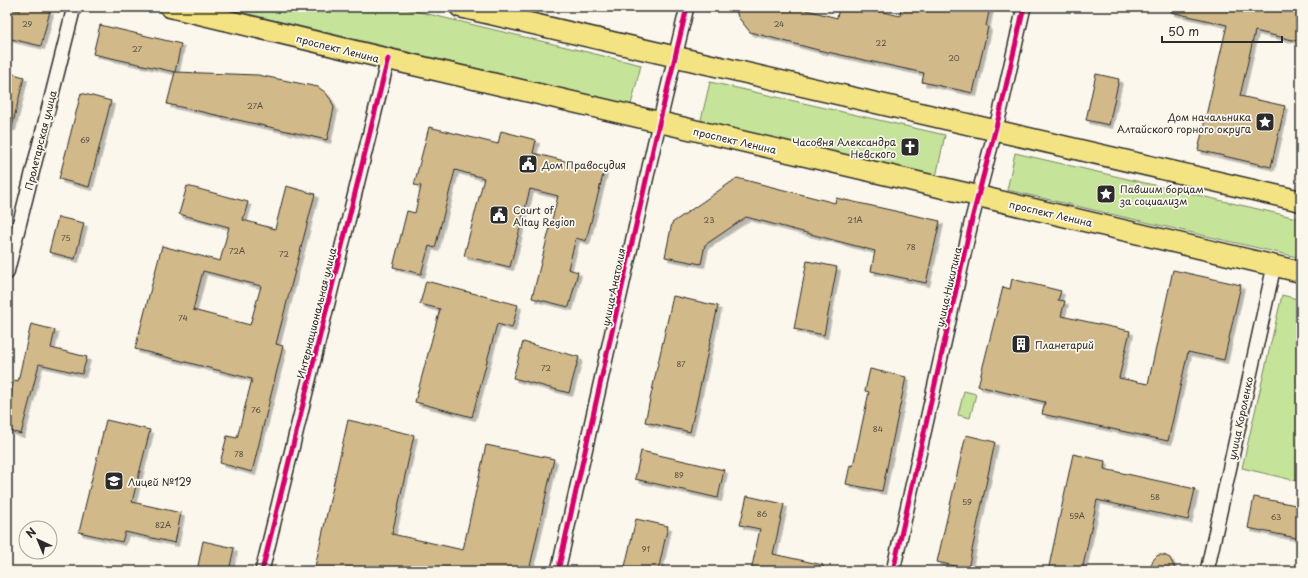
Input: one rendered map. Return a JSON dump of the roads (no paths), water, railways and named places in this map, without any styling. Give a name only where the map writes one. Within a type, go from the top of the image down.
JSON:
[{"type":"main road","name":"проспект Ленина","points":[[170,7],[388,60],[1301,272]]},
{"type":"main road","points":[[460,7],[1301,201]]},
{"type":"street","name":"Пролетарская улица","points":[[7,273],[74,7]]},
{"type":"street","name":"улица Анатолия","points":[[558,571],[687,7]]},
{"type":"street","name":"улица Никитина","points":[[893,571],[978,196],[996,131],[1024,7]]},
{"type":"street","name":"Интернациональная улица","points":[[262,571],[388,60]]},
{"type":"street","name":"улица Короленко","points":[[1207,571],[1274,266]]},
{"type":"place","name":"Дом начальника Алтайского горного округа","points":[[1265,122]]},
{"type":"place","name":"Часовня Александра Невского","points":[[910,147]]},
{"type":"place","name":"Дом Правосудия","points":[[528,164]]},
{"type":"place","name":"Павшим борцам за социализм","points":[[1106,194]]},
{"type":"place","name":"Court of Altay Region","points":[[499,215]]},
{"type":"place","name":"Планетарий","points":[[1021,344]]},
{"type":"place","name":"Лицей №129","points":[[114,481]]}]
